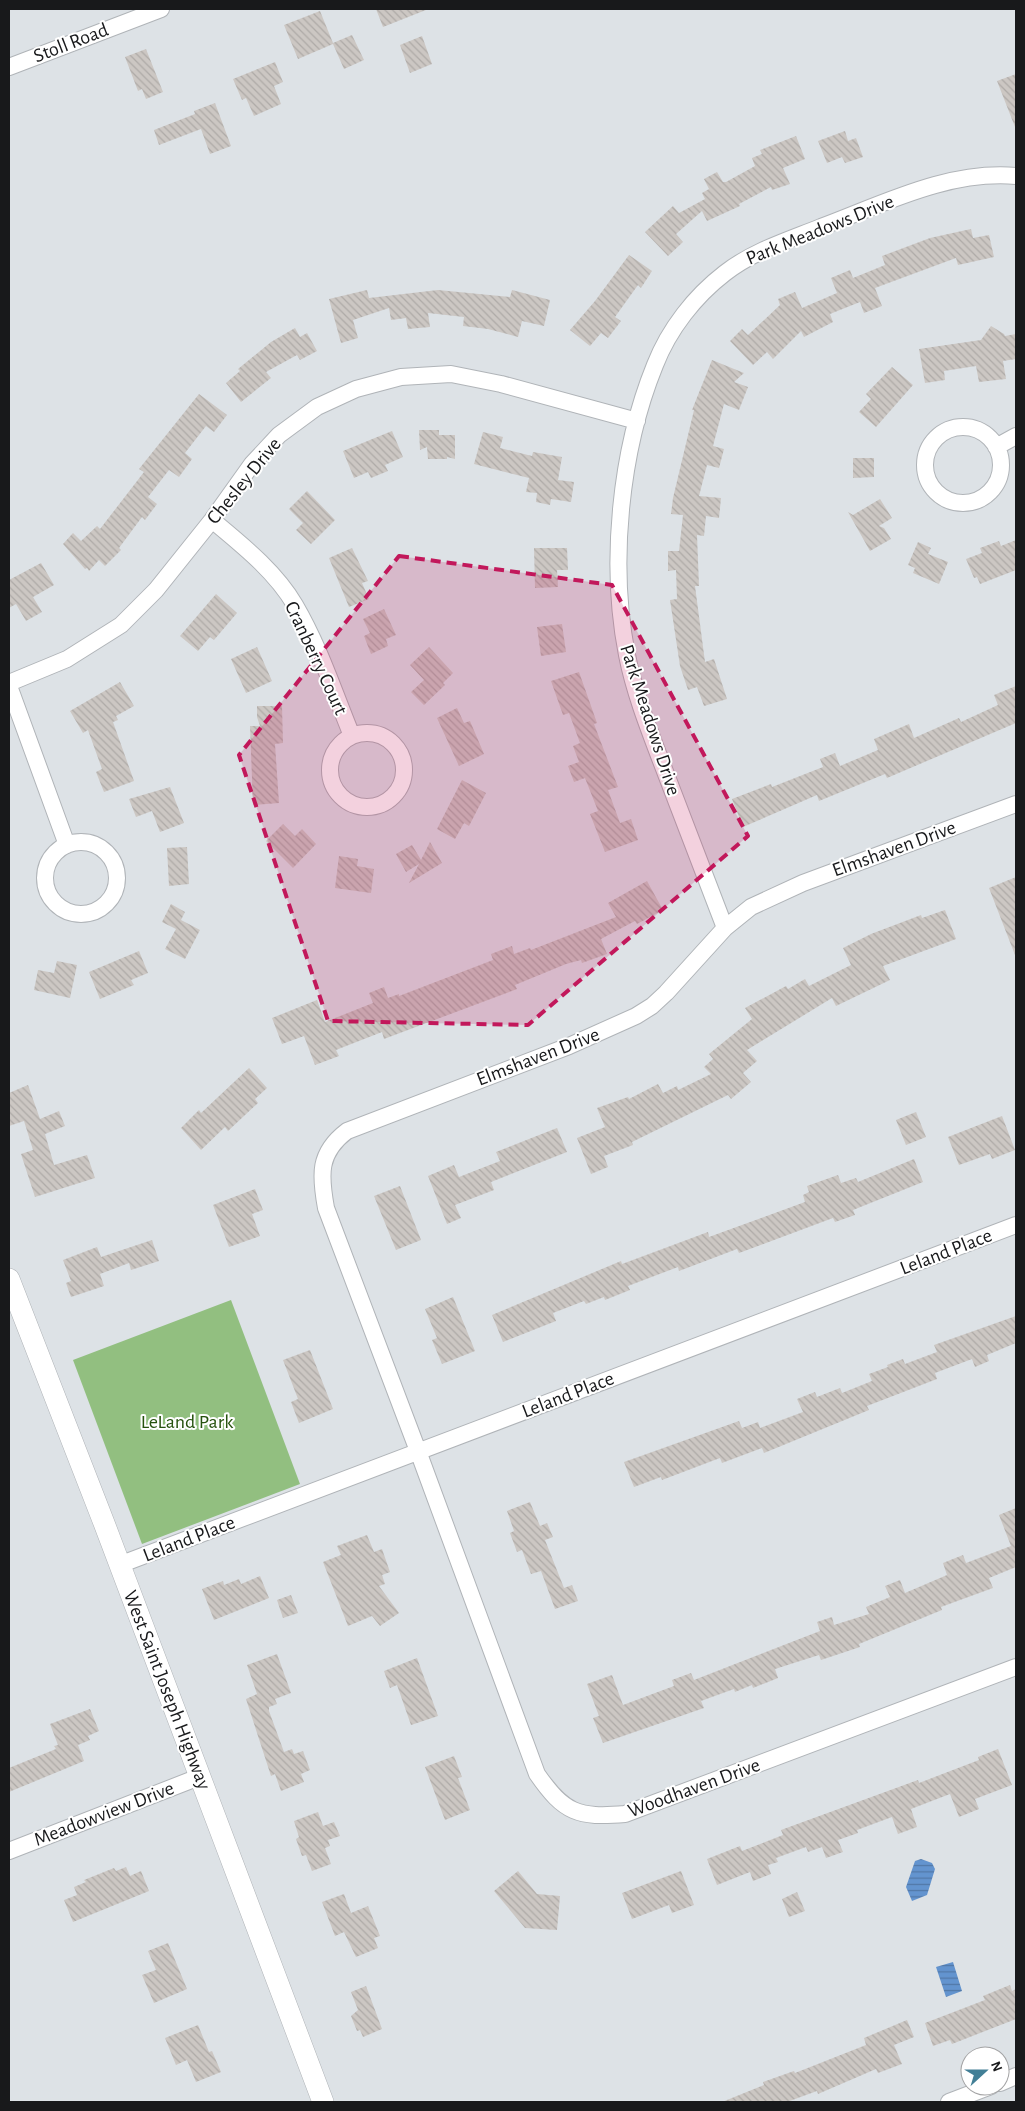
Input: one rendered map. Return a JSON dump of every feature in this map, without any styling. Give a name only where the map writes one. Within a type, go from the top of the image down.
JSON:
[{"type":"street","name":"Stoll Road","points":[[9,67],[161,9]]},
{"type":"street","name":"Park Meadows Drive","points":[[726,928],[647,724],[627,657],[617,588],[618,536],[623,492],[637,421],[655,364],[690,306],[707,288],[733,267],[752,255],[918,190],[952,180],[983,176],[1016,176]]},
{"type":"street","name":"Chesley Drive","points":[[9,685],[68,659],[121,624],[156,590],[212,520],[252,464],[279,435],[325,403],[356,389],[402,377],[451,374],[501,384],[637,421]]},
{"type":"street","points":[[966,427],[983,433],[996,447],[1000,458],[1000,471],[996,483],[978,499],[966,502],[954,501],[942,496],[933,488],[927,477],[926,459],[933,441],[942,433],[953,428],[966,427]]},
{"type":"street","points":[[996,447],[1016,436]]},
{"type":"street","name":"Cranberry Court","points":[[212,520],[261,561],[294,604],[314,644],[352,736]]},
{"type":"street","points":[[9,685],[67,845]]},
{"type":"street","name":"Cranberry Court","points":[[363,733],[376,733],[387,738],[396,746],[402,757],[403,781],[398,792],[389,801],[378,806],[359,806],[342,798],[335,789],[330,777],[330,765],[334,753],[341,743],[352,736],[363,733]]},
{"type":"street","name":"Elmshaven Drive","points":[[418,1451],[326,1208],[321,1178],[326,1155],[334,1141],[361,1125],[569,1046],[636,1016],[652,1006],[666,993],[726,928],[751,907],[803,883],[1016,804]]},
{"type":"street","points":[[78,842],[95,845],[109,856],[115,865],[116,888],[106,903],[92,912],[81,914],[69,912],[58,906],[50,896],[46,885],[49,861],[57,851],[67,845],[78,842]]},
{"type":"street","name":"Leland Place","points":[[119,1565],[1016,1225]]},
{"type":"street","name":"West Saint Joseph Highway","points":[[9,1279],[323,2102]]},
{"type":"street","name":"Woodhaven Drive","points":[[418,1451],[537,1774],[551,1794],[571,1810],[595,1817],[625,1814],[1016,1667]]},
{"type":"street","name":"Meadowview Drive","points":[[9,1851],[200,1777]]},
{"type":"street","points":[[948,2102],[964,2096]]},
{"type":"highlighted area","points":[[399,556],[612,585],[748,836],[528,1025],[328,1021],[239,755]]},
{"type":"green space","name":"LeLand Park","points":[[231,1300],[300,1484],[142,1544],[73,1360]]},
{"type":"water","points":[[921,1859],[932,1863],[935,1869],[927,1895],[912,1901],[906,1887],[915,1861]]},
{"type":"water","points":[[953,1962],[962,1991],[946,1997],[936,1967]]},
{"type":"building","points":[[376,9],[426,9],[426,10],[383,27]]},
{"type":"building","points":[[320,11],[333,43],[352,35],[364,60],[344,69],[333,44],[298,59],[284,25]]},
{"type":"building","points":[[422,36],[432,64],[410,73],[400,45]]},
{"type":"building","points":[[146,49],[163,92],[146,99],[142,89],[138,91],[125,57]]},
{"type":"building","points":[[275,62],[283,82],[274,86],[281,104],[254,116],[246,98],[242,100],[233,79]]},
{"type":"building","points":[[1016,74],[1016,127],[1015,127],[997,81]]},
{"type":"building","points":[[215,103],[231,146],[210,154],[201,129],[159,145],[154,130],[195,114],[194,111]]},
{"type":"building","points":[[845,131],[848,141],[856,138],[863,157],[845,163],[842,157],[827,163],[818,141]]},
{"type":"building","points":[[796,136],[805,159],[783,168],[790,184],[772,190],[771,187],[739,204],[740,206],[707,221],[702,211],[676,234],[683,242],[668,256],[645,232],[673,206],[679,213],[705,199],[702,193],[709,189],[704,179],[717,172],[723,182],[726,182],[755,166],[752,158],[762,154],[760,150]]},
{"type":"building","points":[[971,229],[973,238],[989,235],[994,257],[958,265],[956,258],[875,288],[882,306],[864,313],[860,302],[830,314],[833,322],[804,337],[801,331],[773,359],[767,352],[753,365],[730,341],[742,329],[748,335],[780,305],[778,299],[795,292],[802,308],[837,293],[831,278],[850,270],[853,278],[885,265],[882,256],[930,238]]},
{"type":"building","points":[[629,255],[652,271],[641,288],[638,285],[615,317],[621,321],[608,338],[601,333],[590,346],[570,330],[595,301]]},
{"type":"building","points":[[367,290],[369,298],[438,290],[510,297],[512,290],[550,300],[544,326],[522,321],[518,337],[488,329],[463,326],[464,317],[428,313],[430,327],[408,329],[406,318],[391,320],[389,308],[353,320],[358,338],[341,343],[329,299]]},
{"type":"building","points":[[991,326],[1005,336],[1016,334],[1016,359],[1003,361],[1006,379],[979,382],[976,366],[944,371],[945,380],[925,383],[919,349],[981,340]]},
{"type":"building","points":[[295,328],[300,337],[307,333],[317,351],[300,360],[297,355],[266,372],[271,378],[241,402],[226,383],[240,371],[238,369],[271,342]]},
{"type":"building","points":[[712,360],[744,373],[734,382],[748,387],[739,410],[724,404],[713,446],[724,449],[719,468],[707,465],[699,496],[721,498],[719,518],[706,516],[704,536],[697,535],[699,586],[695,586],[705,662],[714,659],[727,699],[704,706],[697,687],[688,690],[680,666],[670,600],[677,599],[676,570],[668,571],[668,551],[679,551],[683,515],[671,514],[673,498],[694,410],[692,410]]},
{"type":"building","points":[[892,367],[913,385],[876,427],[859,412],[871,399],[866,394]]},
{"type":"building","points":[[199,394],[227,415],[214,432],[206,426],[185,453],[192,459],[179,477],[169,470],[148,497],[157,504],[145,520],[142,517],[119,548],[121,550],[105,566],[99,560],[89,571],[87,568],[85,569],[63,544],[73,533],[81,541],[97,526],[100,529],[144,472],[139,469]]},
{"type":"building","points":[[419,430],[439,430],[439,435],[455,435],[455,459],[447,457],[447,459],[428,459],[427,447],[420,450]]},
{"type":"building","points":[[392,431],[403,457],[385,465],[388,471],[371,478],[368,472],[354,478],[343,451]]},
{"type":"building","points":[[483,432],[503,437],[500,448],[532,456],[533,452],[562,457],[558,480],[574,482],[571,502],[551,499],[550,505],[536,502],[537,493],[526,492],[529,478],[474,464]]},
{"type":"building","points":[[853,458],[874,458],[874,477],[853,478]]},
{"type":"building","points":[[307,491],[335,520],[311,544],[296,530],[303,523],[289,509]]},
{"type":"building","points":[[880,499],[892,518],[879,526],[884,528],[891,539],[870,551],[848,512],[853,515]]},
{"type":"building","points":[[1016,540],[1016,570],[980,584],[977,577],[974,578],[966,559],[982,553],[980,548],[999,541],[1001,546]]},
{"type":"building","points":[[918,542],[931,548],[928,554],[948,562],[939,584],[913,573],[915,568],[908,565]]},
{"type":"building","points":[[352,548],[368,581],[362,583],[369,599],[349,607],[329,558]]},
{"type":"building","points":[[534,548],[567,548],[568,570],[557,570],[558,587],[535,588]]},
{"type":"building","points":[[41,563],[54,585],[33,597],[42,612],[26,621],[16,604],[9,608],[9,580]]},
{"type":"building","points":[[216,594],[237,613],[214,640],[210,637],[198,651],[180,636]]},
{"type":"building","points":[[384,609],[396,635],[386,639],[388,646],[371,654],[364,636],[370,633],[363,619]]},
{"type":"building","points":[[562,624],[566,652],[541,656],[537,627]]},
{"type":"building","points":[[257,647],[272,681],[246,693],[231,659]]},
{"type":"building","points":[[429,647],[453,673],[443,683],[445,685],[424,705],[411,692],[424,680],[410,665]]},
{"type":"building","points":[[579,672],[597,723],[594,724],[618,787],[608,790],[620,823],[631,819],[638,840],[605,852],[590,814],[598,811],[585,778],[574,782],[568,766],[579,762],[573,746],[580,743],[569,713],[563,715],[551,681]]},
{"type":"building","points":[[120,682],[134,706],[116,716],[118,720],[113,722],[134,781],[104,792],[96,772],[102,769],[88,730],[83,733],[70,711]]},
{"type":"building","points":[[1016,686],[1016,723],[887,778],[885,774],[819,801],[817,795],[743,827],[732,799],[771,784],[772,787],[823,767],[820,759],[835,753],[840,766],[878,750],[874,739],[909,724],[914,738],[959,718],[961,722],[998,705],[994,695]]},
{"type":"building","points":[[257,706],[282,706],[283,743],[275,744],[279,803],[253,805],[250,726],[260,726],[257,717]]},
{"type":"building","points":[[457,708],[464,723],[470,721],[484,754],[459,766],[437,718]]},
{"type":"building","points":[[462,780],[486,793],[469,826],[464,823],[455,839],[437,829]]},
{"type":"building","points":[[170,787],[184,823],[160,832],[152,811],[136,817],[129,799]]},
{"type":"building","points":[[283,824],[295,836],[302,829],[316,844],[293,868],[266,841]]},
{"type":"building","points":[[430,842],[442,863],[409,883],[419,864],[406,872],[396,854],[412,845],[421,860]]},
{"type":"building","points":[[187,847],[189,884],[169,886],[167,848]]},
{"type":"building","points":[[339,856],[358,859],[357,866],[374,869],[371,893],[335,888]]},
{"type":"building","points":[[1016,877],[1016,955],[1015,955],[989,888]]},
{"type":"building","points":[[647,881],[663,910],[637,924],[635,921],[601,939],[607,954],[582,963],[581,960],[566,964],[515,985],[517,989],[384,1039],[382,1032],[336,1050],[339,1056],[315,1065],[304,1036],[282,1044],[272,1018],[317,1000],[325,1022],[373,1003],[369,993],[384,987],[388,998],[399,994],[399,996],[493,960],[491,954],[512,946],[514,954],[530,948],[531,950],[616,917],[608,903]]},
{"type":"building","points":[[171,904],[185,912],[181,920],[200,930],[185,959],[165,949],[176,929],[162,922]]},
{"type":"building","points":[[945,910],[956,939],[883,966],[890,980],[836,1006],[832,998],[747,1050],[757,1061],[743,1073],[751,1082],[731,1099],[728,1095],[632,1142],[633,1145],[604,1156],[608,1167],[591,1174],[577,1138],[605,1127],[597,1108],[628,1097],[629,1099],[658,1084],[663,1093],[677,1086],[678,1090],[711,1074],[704,1067],[713,1059],[709,1054],[752,1019],[745,1008],[786,986],[788,989],[805,979],[809,986],[851,965],[843,948],[871,934],[921,915],[922,918]]},
{"type":"building","points":[[139,951],[148,973],[131,980],[134,985],[100,999],[89,972]]},
{"type":"building","points":[[57,961],[77,965],[70,998],[34,990],[38,970],[54,973]]},
{"type":"building","points":[[249,1068],[267,1088],[255,1099],[258,1103],[228,1131],[225,1127],[201,1150],[181,1128],[199,1110],[201,1113]]},
{"type":"building","points":[[28,1085],[40,1119],[59,1111],[65,1126],[45,1134],[54,1165],[87,1155],[95,1178],[35,1197],[21,1154],[33,1150],[24,1121],[9,1126],[9,1093]]},
{"type":"building","points":[[916,1112],[926,1137],[906,1145],[896,1120]]},
{"type":"building","points":[[1002,1116],[1015,1150],[992,1159],[990,1154],[959,1165],[948,1137]]},
{"type":"building","points":[[557,1128],[567,1152],[491,1182],[494,1190],[455,1205],[461,1218],[447,1224],[428,1176],[454,1165],[459,1177],[500,1161],[496,1152]]},
{"type":"building","points":[[914,1159],[923,1182],[853,1210],[855,1215],[835,1222],[833,1218],[739,1253],[737,1249],[679,1271],[678,1267],[628,1286],[630,1290],[605,1300],[604,1297],[586,1304],[584,1301],[553,1313],[556,1321],[503,1342],[492,1315],[621,1261],[622,1264],[708,1232],[709,1237],[805,1202],[803,1195],[809,1192],[807,1186],[838,1175],[841,1183],[856,1178],[858,1182]]},
{"type":"building","points":[[400,1186],[421,1240],[396,1250],[374,1196]]},
{"type":"building","points":[[255,1189],[263,1210],[252,1214],[260,1236],[229,1247],[213,1205]]},
{"type":"building","points":[[152,1240],[159,1261],[131,1270],[129,1263],[100,1274],[104,1286],[71,1297],[66,1283],[71,1281],[63,1260],[97,1247],[101,1257]]},
{"type":"building","points":[[453,1297],[475,1351],[442,1364],[432,1340],[437,1338],[425,1309]]},
{"type":"building","points":[[1016,1316],[1016,1343],[987,1355],[989,1361],[975,1367],[972,1359],[935,1373],[937,1379],[867,1406],[869,1410],[764,1453],[762,1448],[722,1463],[720,1458],[662,1480],[661,1477],[634,1487],[624,1462],[739,1421],[742,1428],[758,1422],[760,1428],[803,1412],[797,1399],[815,1392],[817,1397],[840,1388],[842,1393],[872,1381],[869,1374],[888,1367],[887,1365],[903,1359],[905,1364],[937,1352],[934,1345]]},
{"type":"building","points":[[310,1350],[333,1409],[299,1423],[291,1402],[298,1399],[283,1360]]},
{"type":"building","points":[[530,1502],[540,1526],[547,1523],[553,1537],[545,1540],[564,1588],[572,1585],[578,1601],[555,1609],[541,1571],[531,1574],[522,1550],[517,1552],[510,1533],[514,1531],[507,1511]]},
{"type":"building","points":[[1016,1508],[1016,1567],[989,1578],[993,1588],[941,1607],[942,1610],[859,1644],[860,1647],[821,1660],[819,1655],[775,1669],[778,1678],[753,1688],[752,1685],[735,1692],[734,1689],[701,1701],[704,1708],[603,1743],[593,1718],[599,1716],[587,1684],[612,1675],[623,1705],[674,1686],[672,1680],[691,1673],[694,1680],[820,1631],[817,1622],[832,1617],[834,1625],[869,1614],[866,1607],[890,1597],[885,1586],[900,1580],[905,1593],[947,1575],[943,1563],[963,1555],[966,1563],[1011,1546],[999,1515]]},
{"type":"building","points":[[367,1535],[374,1552],[382,1549],[390,1572],[382,1575],[385,1584],[379,1586],[399,1613],[380,1626],[372,1616],[348,1626],[323,1562],[341,1555],[337,1546]]},
{"type":"building","points":[[260,1576],[269,1598],[214,1620],[202,1589],[223,1581],[224,1585],[239,1579],[241,1584]]},
{"type":"building","points":[[291,1595],[298,1613],[283,1618],[277,1600]]},
{"type":"building","points":[[277,1654],[291,1693],[275,1699],[277,1704],[269,1707],[269,1711],[284,1752],[292,1749],[294,1754],[303,1751],[310,1770],[301,1774],[304,1782],[281,1791],[275,1774],[271,1776],[246,1699],[257,1694],[247,1665]]},
{"type":"building","points":[[417,1658],[438,1716],[411,1725],[397,1685],[390,1688],[384,1671]]},
{"type":"building","points":[[90,1709],[99,1731],[88,1736],[90,1740],[78,1745],[84,1761],[9,1792],[9,1768],[56,1749],[54,1746],[58,1745],[50,1724]]},
{"type":"building","points":[[998,1749],[1012,1785],[975,1799],[979,1809],[959,1817],[950,1794],[911,1809],[917,1827],[898,1834],[892,1817],[857,1830],[858,1833],[838,1840],[843,1852],[826,1858],[822,1847],[808,1852],[806,1847],[776,1858],[778,1862],[768,1865],[771,1874],[753,1881],[750,1872],[717,1885],[707,1859],[740,1846],[742,1851],[783,1835],[781,1830],[918,1780],[919,1783],[979,1760],[978,1757]]},
{"type":"building","points":[[454,1756],[462,1777],[458,1778],[470,1810],[445,1820],[425,1767]]},
{"type":"building","points":[[318,1812],[323,1826],[334,1822],[340,1836],[328,1840],[330,1846],[325,1848],[331,1864],[312,1871],[306,1855],[302,1856],[296,1839],[299,1837],[294,1821]]},
{"type":"building","points":[[126,1867],[130,1876],[141,1871],[149,1891],[73,1922],[64,1900],[77,1895],[74,1887],[86,1882],[84,1880],[114,1868],[116,1871]]},
{"type":"building","points":[[518,1871],[537,1894],[560,1896],[557,1930],[525,1928],[494,1891]]},
{"type":"building","points":[[681,1871],[694,1905],[672,1913],[669,1905],[632,1919],[622,1893]]},
{"type":"building","points":[[797,1892],[805,1911],[789,1917],[782,1899]]},
{"type":"building","points":[[344,1894],[351,1913],[368,1906],[380,1936],[374,1938],[378,1948],[356,1957],[344,1932],[335,1936],[322,1902]]},
{"type":"building","points":[[168,1943],[187,1989],[154,2003],[142,1975],[156,1970],[148,1951]]},
{"type":"building","points":[[1010,1985],[1012,1991],[1016,1989],[1016,2019],[952,2044],[950,2040],[933,2046],[925,2023],[985,2000],[983,1996]]},
{"type":"building","points":[[366,1986],[382,2029],[363,2037],[360,2030],[357,2031],[351,2016],[358,2010],[351,1992]]},
{"type":"building","points":[[907,2020],[914,2037],[894,2045],[902,2064],[878,2073],[876,2069],[818,2094],[817,2091],[787,2102],[722,2102],[764,2085],[763,2082],[794,2071],[795,2073],[866,2045],[864,2038]]},
{"type":"building","points":[[198,2025],[209,2052],[212,2051],[221,2072],[196,2082],[187,2060],[176,2065],[165,2038]]}]
